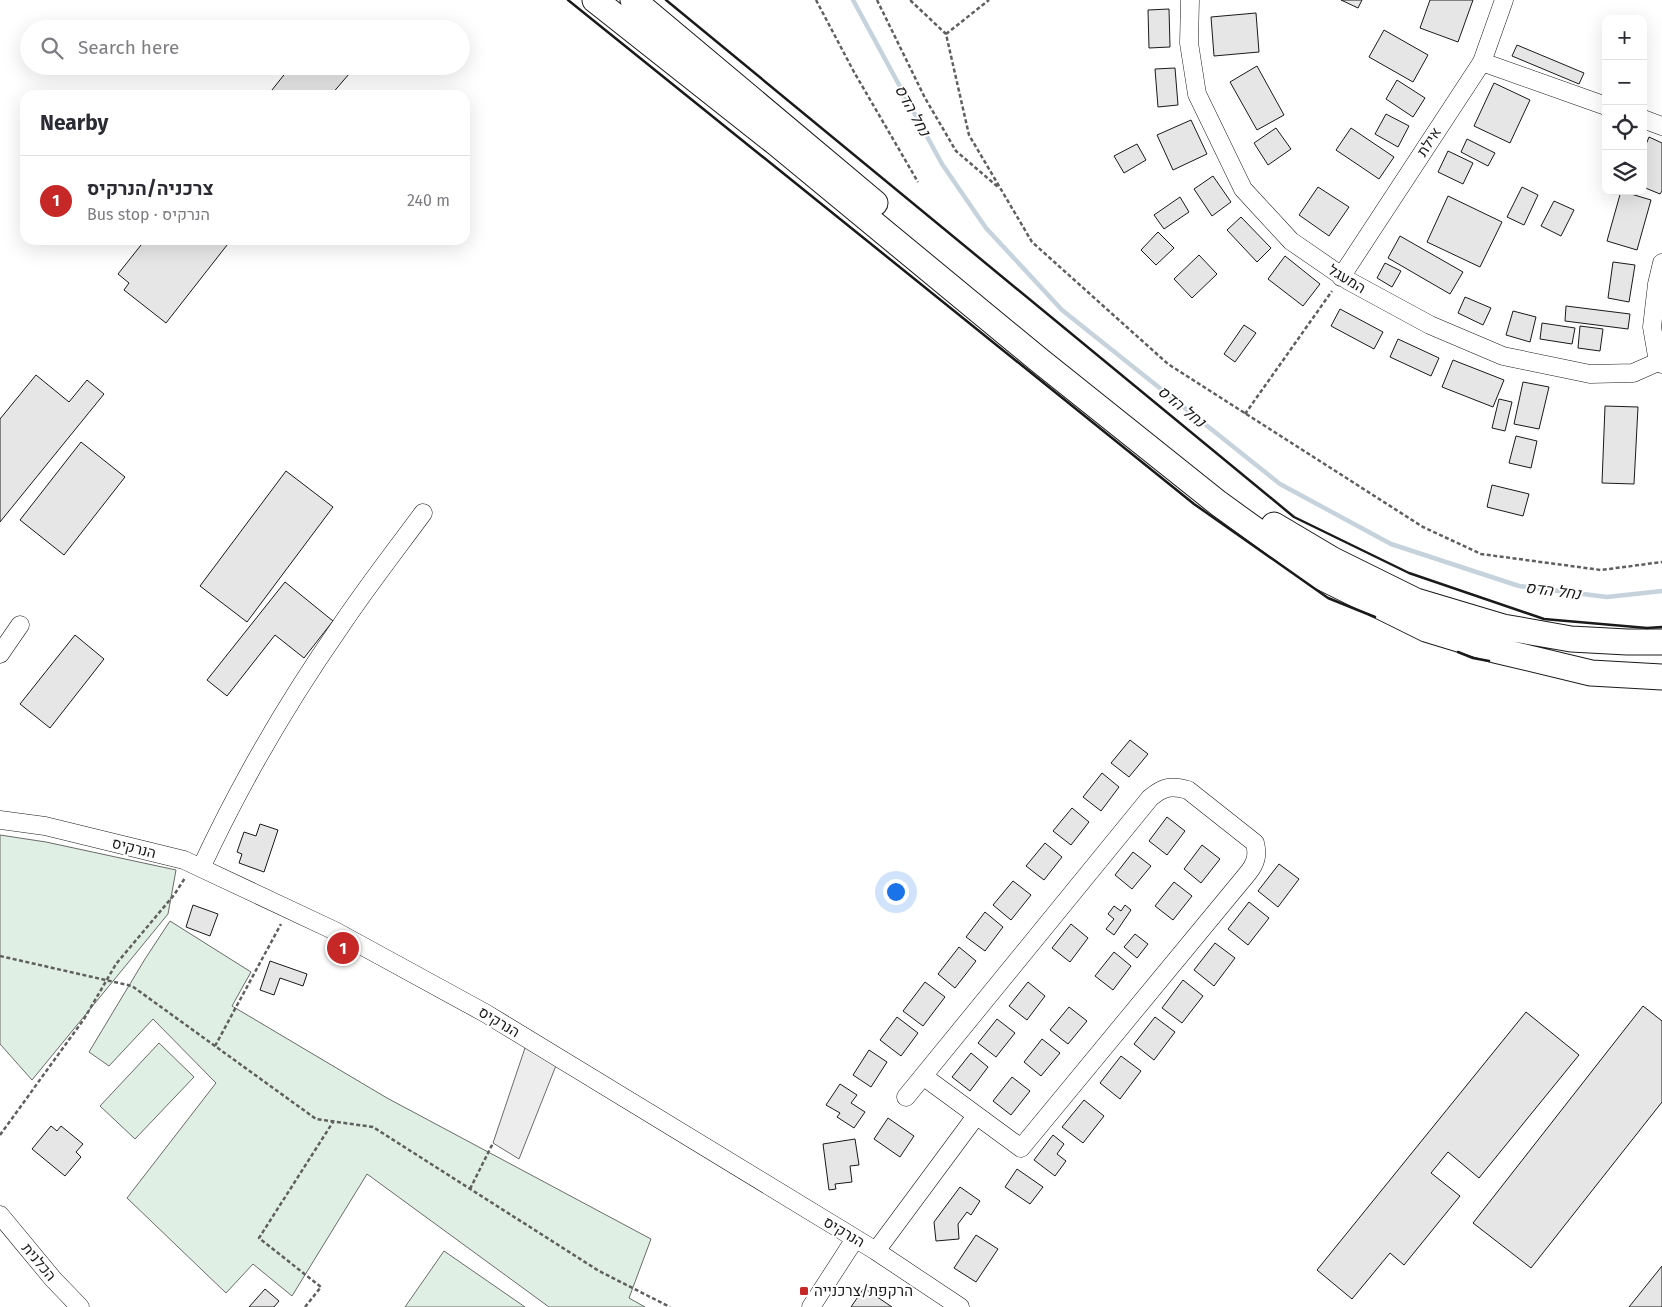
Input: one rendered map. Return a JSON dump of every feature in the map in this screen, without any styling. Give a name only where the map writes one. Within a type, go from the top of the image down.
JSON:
[{"type":"highway","points":[[595,0],[776,143],[1039,360],[1210,497],[1319,576],[1426,629],[1494,650],[1591,673],[1662,677]]},
{"type":"highway","points":[[634,0],[1173,451],[1277,527],[1333,560],[1425,604],[1503,627],[1570,639],[1662,642]]},
{"type":"street","name":"המעגל","points":[[1190,0],[1189,43],[1197,94],[1243,189],[1290,241],[1341,277],[1430,325],[1503,356],[1590,374],[1633,373],[1660,363]]},
{"type":"street","name":"אילת","points":[[1341,277],[1482,62],[1504,0]]},
{"type":"street","points":[[1482,62],[1603,105]]},
{"type":"street","points":[[1647,120],[1662,126]]},
{"type":"street","points":[[1660,363],[1652,327],[1657,284],[1662,263]]},
{"type":"street","points":[[197,866],[293,698],[340,627],[423,513]]},
{"type":"street","points":[[0,654],[20,625]]},
{"type":"street","points":[[906,1097],[923,1076],[1150,798],[1159,790],[1169,787],[1188,790],[1255,843],[1257,852],[1255,864],[1021,1148],[923,1076]]},
{"type":"street","name":"הנרקיס","points":[[0,820],[45,826],[184,860],[335,931],[485,1013],[876,1251],[960,1307]]},
{"type":"street","points":[[876,1251],[976,1116]]},
{"type":"street","name":"הכלנית","points":[[0,1215],[80,1307]]},
{"type":"street","points":[[811,1307],[855,1239]]},
{"type":"path","points":[[816,0],[854,72],[918,182]]},
{"type":"path","points":[[877,0],[925,98],[956,152],[1002,190]]},
{"type":"path","points":[[912,0],[911,2],[946,34],[969,135],[1032,242],[1168,364],[1423,528],[1481,554],[1601,570],[1662,562]]},
{"type":"path","points":[[946,34],[989,0]]},
{"type":"path","points":[[1245,414],[1341,277]]},
{"type":"path","points":[[0,1135],[84,1019],[116,964],[197,866]]},
{"type":"path","points":[[215,1046],[289,909]]},
{"type":"path","points":[[0,956],[132,986],[316,1119],[372,1127],[600,1271],[670,1307]]},
{"type":"path","points":[[305,1307],[322,1287],[259,1238],[333,1122]]},
{"type":"path","points":[[470,1189],[493,1143]]},
{"type":"green space","points":[[0,835],[46,842],[176,870],[168,914],[32,1080],[0,1044]]},
{"type":"green space","points":[[170,921],[251,972],[232,1006],[387,1098],[651,1239],[629,1298],[645,1307],[549,1307],[367,1174],[292,1296],[253,1264],[226,1293],[127,1198],[216,1083],[153,1019],[109,1066],[89,1052]]},
{"type":"green space","points":[[159,1043],[194,1077],[135,1139],[100,1106]]},
{"type":"green space","points":[[444,1251],[525,1307],[405,1307]]},
{"type":"shaded area","points":[[528,1039],[559,1058],[519,1159],[493,1143]]},
{"type":"building","points":[[1341,0],[1362,0],[1358,8]]},
{"type":"building","points":[[1430,0],[1473,0],[1458,42],[1420,28]]},
{"type":"building","points":[[1169,9],[1170,47],[1149,48],[1148,10]]},
{"type":"building","points":[[1256,13],[1259,52],[1214,56],[1211,17]]},
{"type":"building","points":[[1384,30],[1428,55],[1413,82],[1369,57]]},
{"type":"building","points":[[1517,45],[1584,73],[1579,84],[1512,56]]},
{"type":"building","points":[[1257,66],[1284,115],[1257,130],[1230,82]]},
{"type":"building","points":[[1175,68],[1178,105],[1158,107],[1155,69]]},
{"type":"building","points":[[284,75],[348,75],[335,90],[272,90]]},
{"type":"building","points":[[1397,80],[1425,98],[1413,117],[1386,99]]},
{"type":"building","points":[[1494,83],[1530,100],[1510,143],[1474,126]]},
{"type":"building","points":[[1386,114],[1409,126],[1398,147],[1375,134]]},
{"type":"building","points":[[1191,120],[1207,154],[1173,170],[1157,135]]},
{"type":"building","points":[[1276,128],[1291,149],[1268,165],[1254,143]]},
{"type":"building","points":[[1351,128],[1394,157],[1379,179],[1336,150]]},
{"type":"building","points":[[1649,137],[1662,143],[1662,191],[1660,194],[1647,189],[1647,142]]},
{"type":"building","points":[[1467,139],[1495,153],[1488,166],[1461,152]]},
{"type":"building","points":[[1137,144],[1146,160],[1124,173],[1114,156]]},
{"type":"building","points":[[1448,151],[1473,163],[1463,184],[1438,172]]},
{"type":"building","points":[[1213,176],[1231,202],[1212,216],[1194,189]]},
{"type":"building","points":[[1318,187],[1349,207],[1329,236],[1299,215]]},
{"type":"building","points":[[1522,187],[1538,195],[1524,225],[1507,217]]},
{"type":"building","points":[[1620,195],[1634,195],[1651,200],[1637,250],[1607,241]]},
{"type":"building","points":[[1448,196],[1502,222],[1480,267],[1427,242]]},
{"type":"building","points":[[1180,197],[1189,212],[1164,229],[1154,215]]},
{"type":"building","points":[[1554,201],[1574,210],[1561,236],[1541,226]]},
{"type":"building","points":[[1241,217],[1271,248],[1257,262],[1227,230]]},
{"type":"building","points":[[1158,232],[1174,248],[1156,265],[1141,250]]},
{"type":"building","points":[[1400,236],[1463,272],[1450,294],[1388,258]]},
{"type":"building","points":[[141,245],[227,245],[166,323],[124,290],[129,283],[118,274]]},
{"type":"building","points":[[1199,255],[1217,274],[1192,298],[1174,279]]},
{"type":"building","points":[[1285,256],[1320,284],[1303,306],[1268,279]]},
{"type":"building","points":[[1613,262],[1635,265],[1629,302],[1608,298]]},
{"type":"building","points":[[1385,263],[1401,271],[1392,287],[1377,278]]},
{"type":"building","points":[[1465,297],[1491,308],[1483,325],[1458,313]]},
{"type":"building","points":[[1566,306],[1630,314],[1628,329],[1565,321]]},
{"type":"building","points":[[1340,309],[1383,332],[1374,349],[1331,326]]},
{"type":"building","points":[[1513,311],[1536,317],[1530,342],[1506,335]]},
{"type":"building","points":[[1542,323],[1575,328],[1572,344],[1540,339]]},
{"type":"building","points":[[1244,325],[1256,333],[1235,362],[1224,354]]},
{"type":"building","points":[[1580,326],[1603,329],[1600,351],[1578,348]]},
{"type":"building","points":[[1398,339],[1439,358],[1431,376],[1390,357]]},
{"type":"building","points":[[1453,360],[1504,380],[1493,407],[1442,387]]},
{"type":"building","points":[[36,375],[69,402],[87,380],[104,394],[0,522],[0,419]]},
{"type":"building","points":[[1523,382],[1549,387],[1539,429],[1514,424]]},
{"type":"building","points":[[1499,399],[1512,402],[1505,431],[1492,428]]},
{"type":"building","points":[[1605,406],[1638,407],[1634,484],[1602,483]]},
{"type":"building","points":[[1516,436],[1537,441],[1531,468],[1509,463]]},
{"type":"building","points":[[81,442],[125,477],[64,555],[20,520]]},
{"type":"building","points":[[286,471],[333,507],[247,622],[200,586]]},
{"type":"building","points":[[1492,485],[1529,494],[1523,516],[1487,507]]},
{"type":"building","points":[[285,582],[333,621],[304,658],[275,635],[227,696],[207,680]]},
{"type":"building","points":[[75,635],[104,659],[50,728],[20,704]]},
{"type":"building","points":[[1130,740],[1148,754],[1129,777],[1111,763]]},
{"type":"building","points":[[1102,773],[1119,787],[1101,811],[1083,797]]},
{"type":"building","points":[[1072,808],[1089,822],[1071,845],[1053,831]]},
{"type":"building","points":[[1167,817],[1185,831],[1167,855],[1149,841]]},
{"type":"building","points":[[260,824],[278,830],[264,872],[239,863],[242,854],[237,852],[244,832],[256,836]]},
{"type":"building","points":[[1045,843],[1062,857],[1044,880],[1026,866]]},
{"type":"building","points":[[1202,845],[1220,859],[1201,883],[1184,869]]},
{"type":"building","points":[[1133,852],[1151,866],[1132,889],[1115,875]]},
{"type":"building","points":[[1279,864],[1299,879],[1278,907],[1258,891]]},
{"type":"building","points":[[1013,881],[1031,895],[1011,920],[993,905]]},
{"type":"building","points":[[1174,882],[1192,896],[1173,920],[1155,906]]},
{"type":"building","points":[[1249,902],[1269,918],[1248,945],[1228,929]]},
{"type":"building","points":[[193,905],[218,914],[210,936],[186,927]]},
{"type":"building","points":[[1125,905],[1131,910],[1114,935],[1106,929],[1114,919],[1108,914],[1114,906],[1121,911]]},
{"type":"building","points":[[985,912],[1003,927],[985,951],[966,937]]},
{"type":"building","points":[[1071,924],[1088,938],[1070,962],[1052,948]]},
{"type":"building","points":[[1135,934],[1148,944],[1137,958],[1124,947]]},
{"type":"building","points":[[1215,943],[1235,958],[1214,986],[1194,970]]},
{"type":"building","points":[[959,947],[976,961],[955,988],[938,974]]},
{"type":"building","points":[[1114,952],[1131,966],[1113,990],[1095,976]]},
{"type":"building","points":[[270,961],[307,974],[303,986],[280,978],[274,995],[260,990]]},
{"type":"building","points":[[1183,980],[1203,996],[1182,1023],[1162,1008]]},
{"type":"building","points":[[925,982],[945,997],[923,1026],[903,1011]]},
{"type":"building","points":[[1028,982],[1045,996],[1027,1020],[1009,1006]]},
{"type":"building","points":[[1643,1006],[1662,1021],[1662,1102],[1531,1268],[1473,1223]]},
{"type":"building","points":[[1069,1007],[1087,1021],[1068,1044],[1050,1030]]},
{"type":"building","points":[[1526,1012],[1579,1055],[1479,1178],[1448,1152],[1431,1173],[1460,1196],[1404,1265],[1390,1253],[1352,1299],[1317,1270]]},
{"type":"building","points":[[897,1017],[918,1033],[901,1056],[880,1040]]},
{"type":"building","points":[[1155,1017],[1175,1032],[1154,1060],[1134,1044]]},
{"type":"building","points":[[997,1019],[1015,1033],[996,1057],[978,1043]]},
{"type":"building","points":[[1042,1039],[1060,1053],[1041,1076],[1024,1062]]},
{"type":"building","points":[[869,1050],[887,1062],[871,1087],[853,1075]]},
{"type":"building","points":[[971,1053],[988,1067],[970,1091],[952,1077]]},
{"type":"building","points":[[1121,1056],[1141,1071],[1120,1099],[1100,1083]]},
{"type":"building","points":[[1012,1077],[1030,1091],[1011,1115],[993,1101]]},
{"type":"building","points":[[840,1084],[857,1095],[851,1103],[865,1112],[854,1128],[837,1117],[840,1113],[826,1105]]},
{"type":"building","points":[[1084,1100],[1104,1116],[1083,1143],[1062,1127]]},
{"type":"building","points":[[888,1118],[914,1136],[900,1157],[874,1139]]},
{"type":"building","points":[[51,1126],[57,1131],[61,1126],[83,1144],[76,1152],[81,1157],[65,1176],[32,1149]]},
{"type":"building","points":[[1053,1135],[1064,1144],[1057,1154],[1066,1161],[1055,1176],[1034,1160]]},
{"type":"building","points":[[855,1139],[859,1165],[850,1166],[852,1182],[835,1184],[836,1189],[829,1190],[823,1144]]},
{"type":"building","points":[[1017,1169],[1043,1187],[1030,1204],[1005,1187]]},
{"type":"building","points":[[960,1187],[980,1201],[971,1215],[967,1212],[958,1224],[959,1239],[936,1241],[934,1222]]},
{"type":"building","points":[[976,1235],[998,1249],[976,1282],[954,1268]]},
{"type":"building","points":[[1662,1266],[1662,1307],[1629,1307]]},
{"type":"building","points":[[864,1288],[892,1307],[851,1307]]},
{"type":"building","points":[[265,1289],[279,1301],[274,1307],[249,1307]]},
{"type":"waterway","name":"נחל הדס","points":[[853,0],[942,164],[986,228],[1062,310],[1280,484],[1391,544],[1519,586],[1607,597],[1662,591]]},
{"type":"wall","points":[[568,0],[1194,504],[1328,598],[1375,617]]},
{"type":"wall","points":[[666,0],[1294,517],[1409,573],[1544,619],[1647,628],[1662,627]]},
{"type":"wall","points":[[1458,652],[1473,658],[1489,661]]},
{"type":"place","name":"צרכניה/הנרקיס","points":[[343,948]]},
{"type":"place","name":"הרקפת/צרכנייה","points":[[804,1291]]}]
